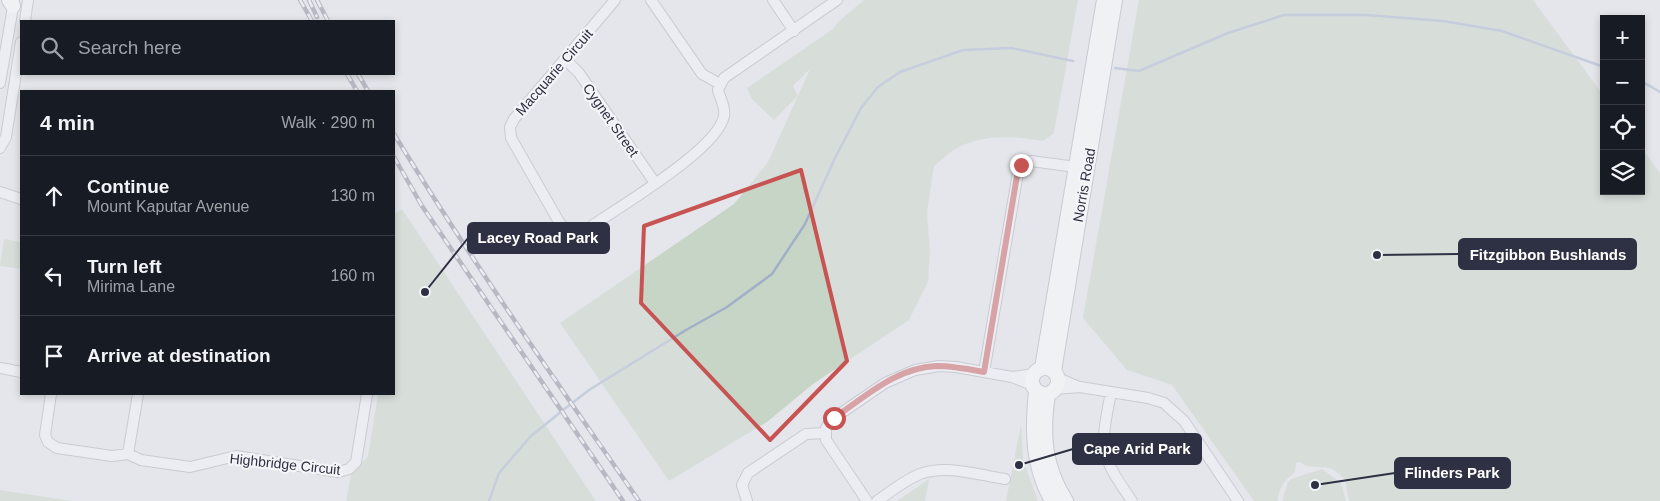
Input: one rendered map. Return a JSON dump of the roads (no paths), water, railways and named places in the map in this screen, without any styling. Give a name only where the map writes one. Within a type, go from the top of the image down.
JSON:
[{"type":"main road","name":"Norris Road","points":[[1066,501],[1051,471],[1045,448],[1045,381],[1076,167],[1104,0]]},
{"type":"main road","name":"Norris Road","points":[[1052,501],[1042,483],[1036,460],[1033,430],[1045,381],[1115,0]]},
{"type":"street","points":[[25,20],[28,0]]},
{"type":"street","name":"Macquarie Circuit","points":[[615,0],[514,119],[510,130],[511,138],[563,226],[574,232],[586,230],[693,156],[721,125],[725,113],[719,94],[720,84]]},
{"type":"street","points":[[651,0],[702,74],[720,84],[724,78],[837,0]]},
{"type":"street","points":[[773,0],[794,31]]},
{"type":"street","points":[[0,83],[12,2]]},
{"type":"street","points":[[0,148],[6,137],[20,48]]},
{"type":"street","name":"Cygnet Street","points":[[564,60],[579,73],[655,183]]},
{"type":"street","points":[[984,372],[1019,167],[1031,161],[1076,167]]},
{"type":"street","points":[[0,192],[20,199]]},
{"type":"street","points":[[867,501],[827,443],[825,433],[828,424],[885,383],[907,372],[939,366],[1045,381],[1156,400],[1178,414],[1238,501]]},
{"type":"street","points":[[0,368],[20,372]]},
{"type":"street","points":[[1111,392],[1103,431],[1103,448],[1111,471],[1132,501]]},
{"type":"street","name":"Highbridge Circuit","points":[[51,395],[45,431],[46,439],[50,444],[61,449],[112,456],[128,454],[142,460],[190,467],[236,456],[334,472],[346,471],[354,465],[357,458],[367,395]]},
{"type":"street","points":[[128,454],[138,395]]},
{"type":"street","points":[[747,501],[742,485],[748,473],[806,434],[825,433]]},
{"type":"street","points":[[877,501],[915,476],[932,470],[952,470],[1005,479]]},
{"type":"waterway","points":[[1115,68],[1139,71],[1228,33],[1284,15],[1366,15],[1443,21],[1502,31],[1600,66]]},
{"type":"waterway","points":[[489,501],[499,473],[531,436],[567,407],[589,390],[727,307],[772,274],[805,224],[835,158],[861,108],[878,87],[900,72],[963,50],[1011,48],[1073,61]]},
{"type":"waterway","points":[[1645,83],[1660,92]]},
{"type":"railway","points":[[300,0],[311,20]]},
{"type":"railway","points":[[309,0],[317,17]]},
{"type":"railway","points":[[317,0],[327,20]]},
{"type":"railway","points":[[348,75],[356,90]]},
{"type":"railway","points":[[359,75],[367,90]]},
{"type":"railway","points":[[395,136],[483,274],[639,501]]},
{"type":"railway","points":[[395,159],[422,206],[623,501]]},
{"type":"place","name":"Fitzgibbon Bushlands","points":[[1377,255]]},
{"type":"place","name":"Lacey Road Park","points":[[425,292]]},
{"type":"place","name":"Cape Arid Park","points":[[1019,465]]},
{"type":"place","name":"Flinders Park","points":[[1315,485]]}]
